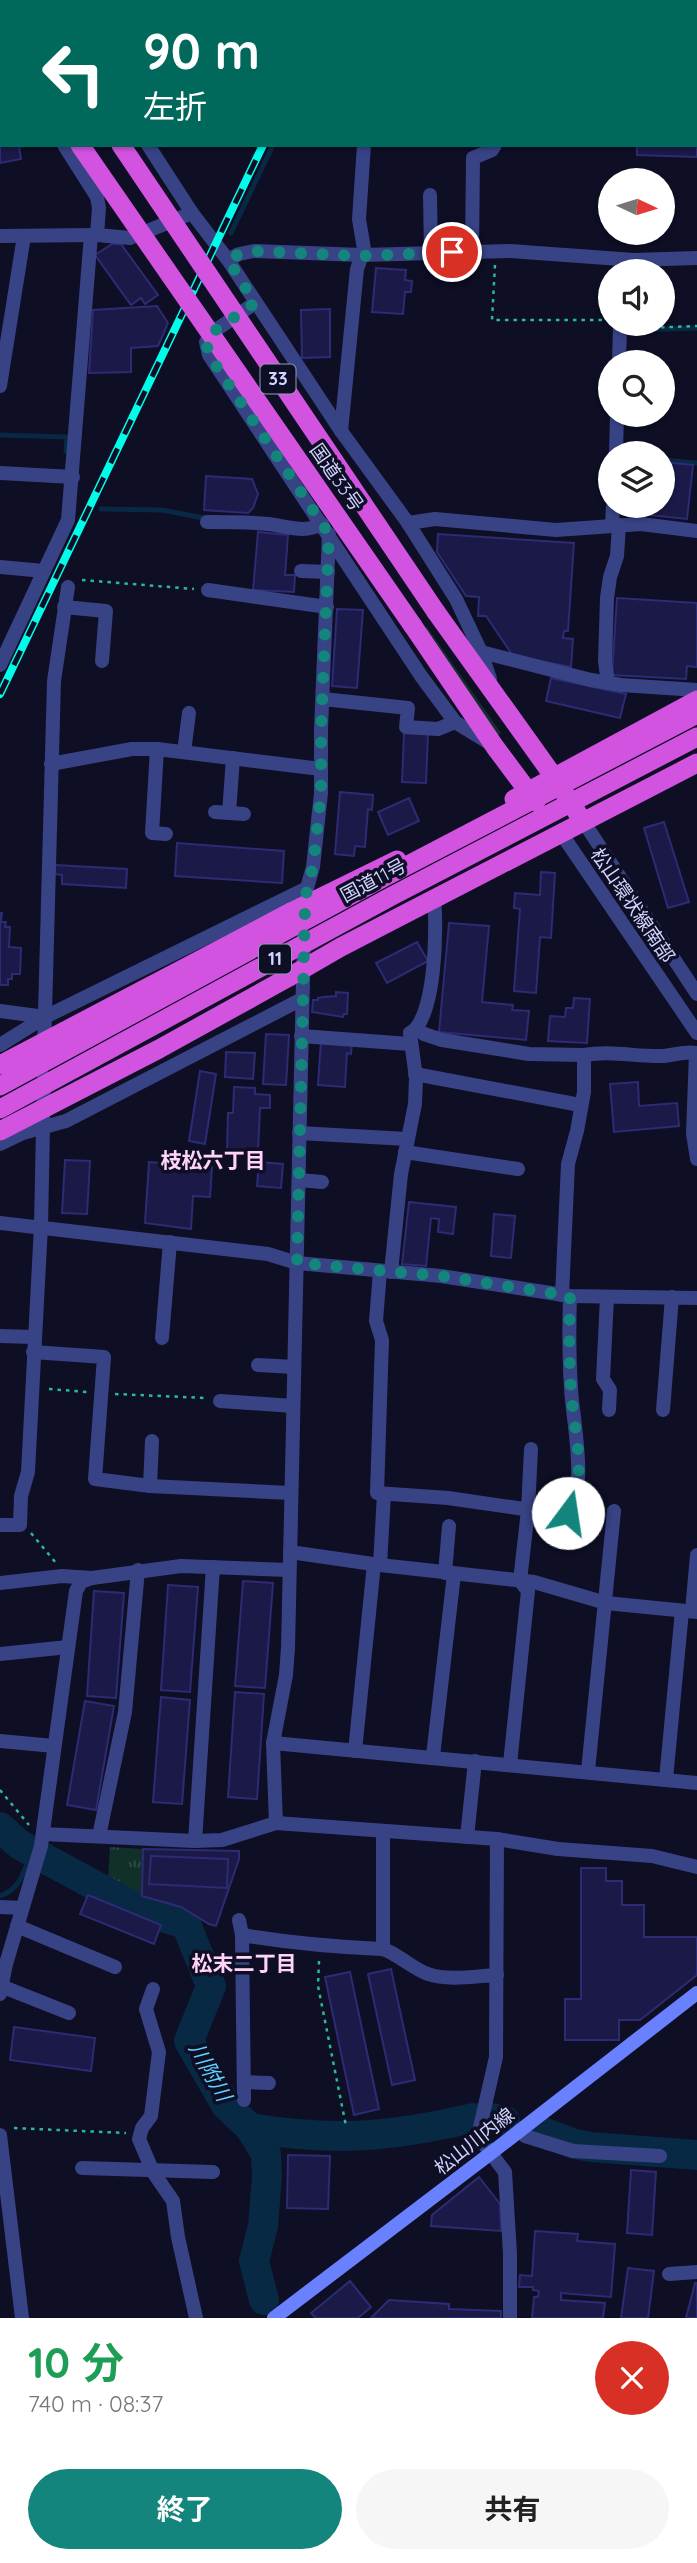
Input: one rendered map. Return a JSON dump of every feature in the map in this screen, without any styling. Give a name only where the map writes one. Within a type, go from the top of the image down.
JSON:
[{"type":"highway","name":"国道33号","points":[[81,147],[495,747],[561,833]]},
{"type":"highway","name":"国道33号","points":[[122,147],[436,611],[583,821]]},
{"type":"highway","name":"11","points":[[0,1065],[304,901],[391,864],[697,700]]},
{"type":"highway","name":"国道11号","points":[[0,1086],[370,885],[697,714]]},
{"type":"highway","name":"国道11号","points":[[0,1109],[392,896],[697,737]]},
{"type":"highway","name":"11","points":[[0,1131],[159,1049],[341,947],[697,763]]},
{"type":"main road","name":"松山川内線","points":[[274,2318],[697,1993]]},
{"type":"street","points":[[0,665],[68,520],[94,235],[99,208],[97,197],[65,147]]},
{"type":"street","points":[[149,147],[341,431],[408,523],[456,599],[481,652],[495,693]]},
{"type":"street","points":[[341,431],[357,269],[363,255],[359,219],[365,147]]},
{"type":"street","points":[[472,252],[473,158],[494,147]]},
{"type":"street","points":[[430,195],[431,252]]},
{"type":"street","points":[[0,236],[94,235],[130,238],[192,213]]},
{"type":"street","points":[[0,386],[24,236]]},
{"type":"street","points":[[228,260],[254,251],[363,255],[496,251],[598,261]]},
{"type":"street","points":[[675,260],[697,258]]},
{"type":"street","points":[[255,303],[213,332],[206,342],[209,355],[455,722],[495,747]]},
{"type":"street","points":[[0,473],[73,477]]},
{"type":"street","points":[[608,683],[605,661],[607,598],[617,556],[614,518]]},
{"type":"street","points":[[408,523],[435,519],[556,530],[654,524],[697,531]]},
{"type":"street","points":[[207,522],[269,524],[292,530],[325,529]]},
{"type":"street","points":[[276,1823],[274,1742],[275,1722],[286,1675],[299,1180],[302,999],[296,973],[304,901],[313,867],[321,793],[328,572],[325,529]]},
{"type":"street","points":[[0,567],[44,570]]},
{"type":"street","points":[[301,571],[328,572]]},
{"type":"street","points":[[0,1525],[20,1525],[21,1496],[28,1472],[41,1226],[54,681],[68,587]]},
{"type":"street","points":[[208,590],[327,607]]},
{"type":"street","points":[[65,607],[106,611],[102,661]]},
{"type":"street","points":[[481,652],[608,683],[697,690]]},
{"type":"street","points":[[323,699],[408,708],[406,727],[438,729],[455,722]]},
{"type":"street","points":[[184,752],[189,713]]},
{"type":"street","points":[[51,764],[132,749],[157,749],[321,769]]},
{"type":"street","points":[[157,749],[152,833],[166,834]]},
{"type":"street","points":[[229,813],[233,758]]},
{"type":"street","name":"松山環状線南部","points":[[583,821],[697,993]]},
{"type":"street","name":"松山環状線南部","points":[[561,833],[697,1033]]},
{"type":"street","points":[[435,899],[437,927],[434,967],[424,1016],[417,1029],[410,1033],[415,1074],[415,1104],[376,1321],[382,1340],[377,1493],[447,1498],[562,1517],[575,1502],[579,1452],[571,1392],[566,1295],[568,1164],[584,1092],[584,1055]]},
{"type":"street","points":[[0,1045],[45,1017],[304,901]]},
{"type":"street","points":[[304,901],[341,947]]},
{"type":"street","points":[[0,1144],[23,1133],[66,1121],[302,999]]},
{"type":"street","points":[[0,1011],[45,1017]]},
{"type":"street","points":[[417,1029],[442,1040],[529,1054],[584,1055],[601,1052],[667,1056],[679,1052],[697,1053],[693,1133],[697,1159]]},
{"type":"street","points":[[301,1036],[410,1044]]},
{"type":"street","points":[[415,1074],[580,1105]]},
{"type":"street","points":[[299,1133],[406,1145],[518,1169]]},
{"type":"street","points":[[299,1180],[322,1182]]},
{"type":"street","points":[[0,1223],[268,1254],[297,1263],[441,1276],[566,1295],[697,1298]]},
{"type":"street","points":[[168,1333],[170,1242]]},
{"type":"street","points":[[607,1297],[603,1379],[610,1390],[609,1410]]},
{"type":"street","points":[[663,1410],[672,1297]]},
{"type":"street","points":[[0,1336],[34,1337]]},
{"type":"street","points":[[33,1352],[104,1357],[94,1479],[150,1486],[290,1493]]},
{"type":"street","points":[[258,1365],[294,1367]]},
{"type":"street","points":[[649,1392],[664,1393]]},
{"type":"street","points":[[220,1401],[293,1406]]},
{"type":"street","points":[[150,1486],[152,1441]]},
{"type":"street","points":[[510,1764],[528,1591],[520,1581],[531,1449]]},
{"type":"street","points":[[514,1468],[530,1469]]},
{"type":"street","points":[[355,1751],[384,1494]]},
{"type":"street","points":[[588,1771],[614,1511]]},
{"type":"street","points":[[433,1756],[449,1573],[449,1526]]},
{"type":"street","points":[[290,1552],[377,1565],[534,1582],[606,1603],[690,1611]]},
{"type":"street","points":[[666,1779],[697,1555]]},
{"type":"street","points":[[69,2013],[1,1990],[16,1926],[42,1840],[76,1591],[81,1582],[92,1578],[138,1570],[181,1566],[289,1570]]},
{"type":"street","points":[[195,1841],[213,1567]]},
{"type":"street","points":[[99,1836],[125,1712],[138,1570]]},
{"type":"street","points":[[0,1583],[62,1576],[92,1578]]},
{"type":"street","points":[[0,1654],[68,1647]]},
{"type":"street","points":[[0,1741],[54,1746]]},
{"type":"street","points":[[274,1742],[697,1783]]},
{"type":"street","points":[[467,1837],[475,1761]]},
{"type":"street","points":[[42,1840],[99,1836],[222,1840],[276,1823],[497,1839],[558,1849],[652,1856],[697,1867]]},
{"type":"street","points":[[383,1831],[383,1949]]},
{"type":"street","points":[[497,1839],[496,2057],[478,2136],[505,2172],[510,2318]]},
{"type":"street","points":[[0,1906],[22,1908]]},
{"type":"street","points":[[239,1920],[242,1935],[244,2100]]},
{"type":"street","points":[[16,1926],[115,1967]]},
{"type":"street","points":[[242,1935],[320,1947],[383,1949],[436,1977],[497,1975]]},
{"type":"street","points":[[153,1989],[146,2009],[159,2052],[150,2116],[139,2133],[141,2146],[153,2172],[173,2201],[178,2237],[197,2318]]},
{"type":"street","points":[[244,2082],[269,2083]]},
{"type":"street","points":[[520,2130],[525,2136],[573,2151],[660,2156]]},
{"type":"street","points":[[4,2132],[5,2205],[22,2318]]},
{"type":"street","points":[[82,2168],[213,2172]]},
{"type":"street","points":[[669,2274],[697,2272]]},
{"type":"path","points":[[496,251],[492,320],[598,320]]},
{"type":"path","points":[[675,327],[697,326]]},
{"type":"path","points":[[68,587],[76,579],[208,590]]},
{"type":"path","points":[[31,1388],[212,1398],[220,1401]]},
{"type":"path","points":[[20,1525],[34,1535],[52,1555],[62,1576]]},
{"type":"path","points":[[0,1790],[42,1840]]},
{"type":"path","points":[[320,1947],[317,1986],[346,2126]]},
{"type":"path","points":[[4,2132],[139,2133]]},
{"type":"green space","points":[[427,627],[501,733],[497,736],[423,630]]},
{"type":"green space","points":[[110,1847],[143,1849],[142,1896],[108,1879]]},
{"type":"building","points":[[0,147],[19,147],[21,159],[0,163]]},
{"type":"building","points":[[637,147],[697,147],[697,157],[637,155]]},
{"type":"building","points":[[112,244],[121,244],[158,295],[145,304],[141,298],[131,305],[95,255]]},
{"type":"building","points":[[376,268],[406,270],[405,280],[412,281],[411,292],[405,292],[403,314],[372,312]]},
{"type":"building","points":[[157,306],[168,323],[158,346],[131,348],[131,372],[89,373],[93,310]]},
{"type":"building","points":[[330,309],[330,357],[302,358],[301,310]]},
{"type":"building","points":[[675,463],[693,465],[687,519],[675,518]]},
{"type":"building","points":[[206,476],[252,479],[258,494],[253,508],[248,513],[204,510]]},
{"type":"building","points":[[258,532],[288,535],[285,575],[295,575],[294,592],[253,590]]},
{"type":"building","points":[[438,534],[574,543],[568,631],[564,631],[563,638],[573,639],[571,667],[513,656],[486,616],[478,616],[479,597],[466,596],[437,552]]},
{"type":"building","points":[[617,598],[697,603],[697,667],[687,666],[686,679],[612,675]]},
{"type":"building","points":[[337,609],[363,610],[357,688],[332,686]]},
{"type":"building","points":[[551,678],[626,694],[620,718],[546,701]]},
{"type":"building","points":[[404,733],[428,734],[426,783],[402,782]]},
{"type":"building","points":[[340,792],[373,795],[372,810],[368,809],[365,847],[355,846],[354,856],[335,854]]},
{"type":"building","points":[[409,798],[419,821],[388,835],[378,812]]},
{"type":"building","points":[[664,822],[689,902],[668,908],[644,828]]},
{"type":"building","points":[[177,843],[284,851],[282,883],[175,876]]},
{"type":"building","points":[[55,865],[127,869],[126,888],[62,884],[62,875],[54,874]]},
{"type":"building","points":[[541,872],[555,873],[551,938],[540,937],[536,993],[514,991],[520,909],[514,908],[515,893],[540,895]]},
{"type":"building","points":[[0,913],[1,922],[6,922],[5,927],[10,927],[9,947],[21,948],[20,974],[12,974],[8,985],[0,985]]},
{"type":"building","points":[[449,923],[489,926],[482,1002],[513,1005],[512,1010],[529,1011],[526,1040],[439,1032]]},
{"type":"building","points":[[417,942],[428,961],[387,983],[376,963]]},
{"type":"building","points":[[336,992],[348,993],[347,1014],[343,1017],[312,1012],[313,1000],[336,996]]},
{"type":"building","points":[[574,998],[590,999],[587,1043],[548,1041],[550,1016],[565,1017],[566,1008],[573,1008]]},
{"type":"building","points":[[266,1034],[289,1035],[286,1085],[263,1084]]},
{"type":"building","points":[[321,1040],[352,1042],[351,1054],[347,1053],[345,1087],[318,1085]]},
{"type":"building","points":[[226,1052],[255,1053],[253,1079],[225,1077]]},
{"type":"building","points":[[200,1071],[216,1074],[205,1144],[189,1141]]},
{"type":"building","points":[[638,1082],[639,1106],[677,1103],[679,1126],[614,1132],[610,1084]]},
{"type":"building","points":[[234,1087],[255,1088],[255,1094],[270,1095],[270,1108],[260,1108],[258,1152],[227,1151],[228,1113],[233,1113]]},
{"type":"building","points":[[65,1160],[90,1161],[87,1214],[62,1213]]},
{"type":"building","points":[[149,1162],[212,1167],[210,1197],[193,1196],[191,1229],[145,1223]]},
{"type":"building","points":[[259,1162],[283,1164],[281,1188],[257,1186]]},
{"type":"building","points":[[409,1202],[456,1207],[453,1234],[438,1232],[439,1219],[431,1218],[426,1266],[402,1264]]},
{"type":"building","points":[[494,1214],[515,1216],[511,1258],[491,1256]]},
{"type":"building","points":[[243,1581],[273,1583],[265,1688],[235,1686]]},
{"type":"building","points":[[168,1585],[198,1587],[190,1692],[161,1690]]},
{"type":"building","points":[[94,1591],[124,1593],[116,1698],[87,1696]]},
{"type":"building","points":[[235,1692],[264,1694],[257,1799],[228,1797]]},
{"type":"building","points":[[161,1697],[190,1700],[182,1804],[153,1802]]},
{"type":"building","points":[[85,1701],[114,1706],[96,1810],[67,1805]]},
{"type":"building","points":[[143,1849],[239,1851],[239,1859],[216,1926],[181,1907],[142,1896]]},
{"type":"building","points":[[151,1856],[228,1859],[227,1888],[149,1884]]},
{"type":"building","points":[[581,1868],[606,1868],[606,1881],[622,1881],[622,1905],[644,1905],[644,1937],[697,1937],[697,1975],[640,2020],[619,2020],[619,2040],[565,2040],[565,1999],[581,1999]]},
{"type":"building","points":[[88,1895],[161,1925],[154,1944],[80,1914]]},
{"type":"building","points":[[391,1969],[415,2080],[392,2085],[368,1974]]},
{"type":"building","points":[[350,1972],[379,2109],[354,2115],[325,1977]]},
{"type":"building","points":[[14,2027],[95,2038],[91,2071],[10,2060]]},
{"type":"building","points":[[288,2155],[330,2156],[328,2209],[287,2208]]},
{"type":"building","points":[[631,2170],[656,2172],[652,2235],[627,2233]]},
{"type":"building","points":[[479,2177],[500,2204],[501,2231],[431,2226],[432,2215]]},
{"type":"building","points":[[535,2231],[578,2234],[577,2241],[615,2244],[611,2297],[561,2293],[561,2300],[605,2303],[603,2318],[532,2318],[534,2297],[538,2297],[539,2291],[533,2290],[533,2287],[519,2287],[520,2275],[532,2276]]},
{"type":"building","points":[[628,2268],[654,2271],[648,2318],[621,2318]]},
{"type":"building","points":[[350,2281],[371,2307],[358,2318],[316,2318],[311,2313]]},
{"type":"building","points":[[695,2283],[697,2318],[686,2318]]},
{"type":"building","points":[[389,2300],[449,2304],[449,2309],[501,2311],[501,2318],[371,2318]]},
{"type":"waterway","points":[[231,233],[272,147]]},
{"type":"waterway","points":[[675,329],[697,328]]},
{"type":"waterway","points":[[0,435],[67,437],[66,451]]},
{"type":"waterway","points":[[675,461],[697,463]]},
{"type":"waterway","points":[[101,509],[162,510],[209,519]]},
{"type":"waterway","name":"川附川","points":[[0,1827],[20,1845],[142,1911],[186,1924],[211,1986],[189,2041],[226,2105],[250,2128],[266,2154],[263,2226],[254,2261],[264,2300]]},
{"type":"waterway","points":[[0,1896],[17,1884],[31,1852]]},
{"type":"waterway","points":[[250,2128],[309,2135],[363,2135],[416,2130],[473,2118]]},
{"type":"waterway","points":[[491,2118],[505,2121]]},
{"type":"waterway","points":[[540,2131],[591,2147],[697,2155]]},
{"type":"railway","points":[[0,694],[262,147]]},
{"type":"district","name":"枝松六丁目","points":[[213,1161]]},
{"type":"district","name":"松末二丁目","points":[[244,1964]]},
{"type":"route","points":[[452,252],[362,256],[254,251],[239,254],[228,260],[255,303],[213,332],[206,342],[209,355],[329,534],[321,793],[313,867],[305,905],[297,1263],[441,1276],[570,1296],[571,1392],[579,1452],[575,1502],[568,1513]]}]
